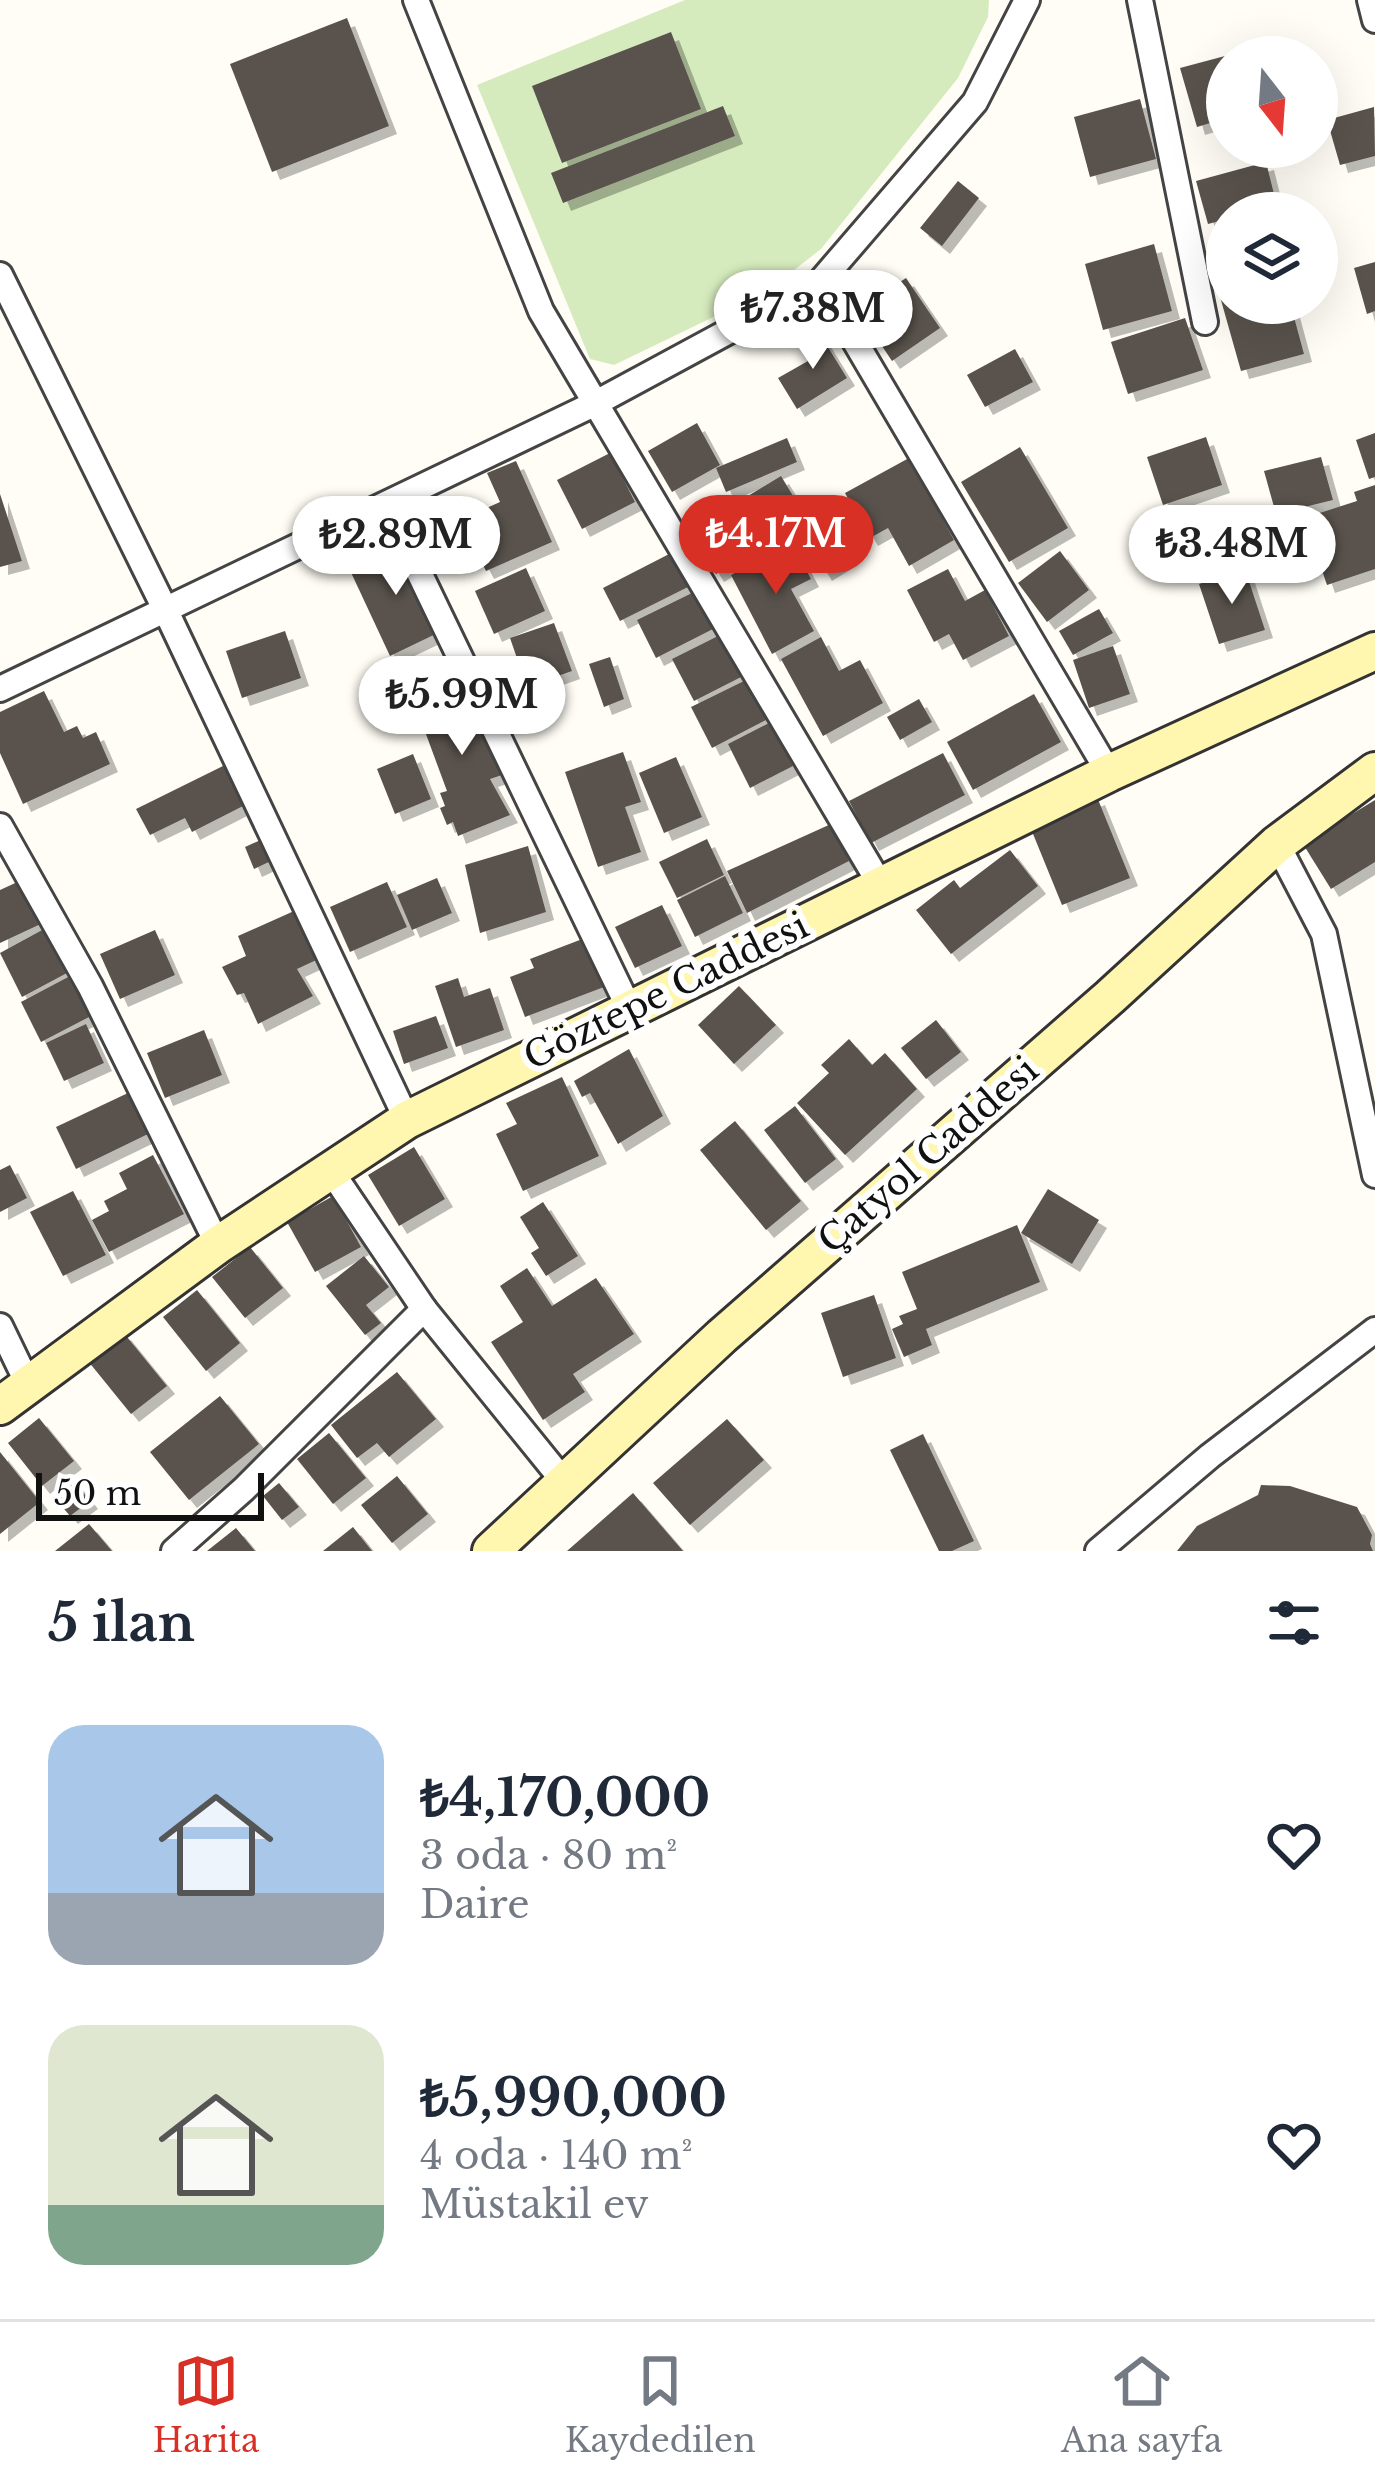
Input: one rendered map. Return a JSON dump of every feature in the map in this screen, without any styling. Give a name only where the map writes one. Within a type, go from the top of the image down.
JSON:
[{"type":"street","points":[[416,0],[541,311],[880,884]]},
{"type":"street","points":[[0,689],[594,404],[820,282],[975,102],[1027,0]]},
{"type":"street","points":[[1140,0],[1205,322]]},
{"type":"street","points":[[1370,0],[1375,20]]},
{"type":"street","points":[[0,275],[166,611],[407,1120]]},
{"type":"street","points":[[820,282],[1109,773]]},
{"type":"street","points":[[387,506],[629,1008]]},
{"type":"street","name":"Göztepe Caddesi","points":[[14,1395],[218,1244],[407,1120],[1109,773],[1375,651]]},
{"type":"street","name":"Çatyol Caddesi","points":[[491,1551],[722,1336],[1110,997],[1277,844],[1375,771]]},
{"type":"street","points":[[0,826],[90,986],[218,1244]]},
{"type":"street","points":[[1277,844],[1324,934],[1363,1062],[1375,1175]]},
{"type":"street","points":[[332,1171],[424,1309],[565,1484]]},
{"type":"street","points":[[173,1551],[244,1489],[424,1309]]},
{"type":"street","points":[[0,1326],[14,1395]]},
{"type":"street","points":[[1098,1551],[1210,1456],[1375,1330]]},
{"type":"green space","points":[[685,0],[989,0],[988,17],[958,78],[821,249],[767,291],[614,365],[590,359],[477,85]]},
{"type":"building","points":[[347,18],[389,126],[272,172],[230,64]]},
{"type":"building","points":[[671,32],[701,109],[562,163],[532,86]]},
{"type":"building","points":[[1206,61],[1206,124],[1197,127],[1180,68]]},
{"type":"building","points":[[1140,99],[1156,159],[1090,177],[1074,117]]},
{"type":"building","points":[[723,106],[735,136],[563,203],[551,173]]},
{"type":"building","points":[[1374,107],[1375,156],[1340,165],[1338,117]]},
{"type":"building","points":[[1244,168],[1268,168],[1274,192],[1206,192],[1206,217],[1196,181]]},
{"type":"building","points":[[958,181],[979,198],[942,246],[920,228]]},
{"type":"building","points":[[1154,244],[1172,311],[1103,330],[1085,264]]},
{"type":"building","points":[[1375,262],[1375,311],[1367,314],[1354,268]]},
{"type":"building","points":[[906,278],[940,328],[892,361],[858,310]]},
{"type":"building","points":[[1185,318],[1203,370],[1128,394],[1111,342]]},
{"type":"building","points":[[1228,324],[1296,324],[1304,354],[1241,371]]},
{"type":"building","points":[[818,331],[847,378],[797,409],[778,378],[808,361],[797,344]]},
{"type":"building","points":[[1015,349],[1033,382],[985,407],[967,375]]},
{"type":"building","points":[[697,423],[720,465],[672,492],[648,451]]},
{"type":"building","points":[[1375,433],[1375,477],[1369,479],[1356,440]]},
{"type":"building","points":[[1206,437],[1222,485],[1163,505],[1147,457]]},
{"type":"building","points":[[787,438],[797,462],[726,492],[716,468]]},
{"type":"building","points":[[1020,447],[1068,528],[1009,562],[961,482]]},
{"type":"building","points":[[610,453],[635,502],[582,529],[557,480]]},
{"type":"building","points":[[1321,457],[1333,500],[1276,514],[1264,471]]},
{"type":"building","points":[[909,458],[954,540],[909,566],[888,528],[870,538],[845,493]]},
{"type":"building","points":[[516,461],[552,542],[486,571],[460,520],[500,502],[487,473]]},
{"type":"building","points":[[781,476],[807,519],[716,574],[690,531]]},
{"type":"building","points":[[1375,485],[1375,569],[1327,585],[1304,518],[1357,501],[1354,492]]},
{"type":"building","points":[[0,494],[22,561],[0,567]]},
{"type":"building","points":[[401,541],[444,630],[390,656],[348,566]]},
{"type":"building","points":[[792,543],[811,579],[791,589],[814,631],[772,654],[731,575]]},
{"type":"building","points":[[675,551],[692,585],[620,621],[603,588]]},
{"type":"building","points":[[1060,551],[1089,590],[1047,622],[1018,583]]},
{"type":"building","points":[[837,552],[842,562],[824,573],[818,563]]},
{"type":"building","points":[[526,568],[545,611],[494,634],[475,591]]},
{"type":"building","points":[[948,569],[965,601],[985,590],[1009,636],[963,660],[949,634],[934,642],[907,590]]},
{"type":"building","points":[[1245,569],[1265,630],[1219,644],[1199,584]]},
{"type":"building","points":[[694,592],[713,629],[656,658],[637,620]]},
{"type":"building","points":[[1099,609],[1113,633],[1073,655],[1059,631]]},
{"type":"building","points":[[554,623],[572,671],[527,687],[510,638]]},
{"type":"building","points":[[285,631],[301,678],[242,698],[226,651]]},
{"type":"building","points":[[724,633],[745,675],[694,701],[672,659]]},
{"type":"building","points":[[821,637],[839,671],[860,660],[883,703],[823,736],[781,659]]},
{"type":"building","points":[[1113,646],[1130,694],[1089,708],[1073,660]]},
{"type":"building","points":[[610,657],[624,699],[604,707],[589,664]]},
{"type":"building","points":[[465,680],[502,775],[490,779],[510,815],[458,836],[440,808],[445,806],[440,793],[447,791],[413,699]]},
{"type":"building","points":[[746,680],[766,720],[712,748],[691,707]]},
{"type":"building","points":[[44,691],[64,732],[77,726],[83,738],[96,732],[110,764],[23,804],[0,753],[0,712]]},
{"type":"building","points":[[1034,694],[1061,742],[973,790],[947,742]]},
{"type":"building","points":[[919,699],[932,722],[900,740],[887,717]]},
{"type":"building","points":[[771,722],[793,766],[750,788],[728,744]]},
{"type":"building","points":[[623,752],[641,802],[625,807],[641,852],[598,867],[565,772]]},
{"type":"building","points":[[943,753],[965,795],[871,843],[849,801]]},
{"type":"building","points":[[413,754],[431,799],[395,814],[377,769]]},
{"type":"building","points":[[676,757],[702,817],[664,833],[639,773]]},
{"type":"building","points":[[225,765],[245,805],[192,832],[185,818],[150,835],[136,809]]},
{"type":"building","points":[[1097,797],[1130,878],[1062,905],[1029,824]]},
{"type":"building","points":[[1375,800],[1375,862],[1331,889],[1303,844]]},
{"type":"building","points":[[831,824],[849,861],[747,913],[727,871]]},
{"type":"building","points":[[263,839],[273,860],[254,869],[245,847]]},
{"type":"building","points":[[707,839],[724,875],[677,898],[659,862]]},
{"type":"building","points":[[528,846],[546,912],[480,933],[465,865]]},
{"type":"building","points":[[1010,850],[1038,886],[951,954],[916,910],[954,880],[960,888]]},
{"type":"building","points":[[725,876],[743,913],[695,937],[677,900]]},
{"type":"building","points":[[437,878],[452,913],[412,930],[397,895]]},
{"type":"building","points":[[24,879],[45,922],[0,943],[0,890]]},
{"type":"building","points":[[387,882],[407,927],[350,952],[330,907]]},
{"type":"building","points":[[662,905],[682,946],[635,968],[615,927]]},
{"type":"building","points":[[303,907],[325,956],[297,969],[313,996],[258,1024],[244,993],[237,995],[222,967],[246,956],[238,936]]},
{"type":"building","points":[[44,929],[67,973],[22,997],[0,953]]},
{"type":"building","points":[[155,930],[175,975],[120,999],[100,954]]},
{"type":"building","points":[[585,938],[604,987],[525,1017],[510,977],[534,968],[530,959]]},
{"type":"building","points":[[70,976],[91,1016],[41,1042],[21,1002]]},
{"type":"building","points":[[458,978],[464,997],[490,988],[504,1030],[456,1047],[435,986]]},
{"type":"building","points":[[739,986],[776,1025],[734,1064],[698,1025]]},
{"type":"building","points":[[436,1016],[448,1048],[404,1064],[393,1031]]},
{"type":"building","points":[[936,1020],[961,1052],[926,1079],[901,1048]]},
{"type":"building","points":[[86,1024],[104,1063],[64,1081],[46,1043]]},
{"type":"building","points":[[204,1030],[222,1075],[165,1098],[147,1053]]},
{"type":"building","points":[[849,1039],[872,1065],[885,1053],[917,1089],[845,1155],[797,1103],[829,1073],[821,1065]]},
{"type":"building","points":[[629,1049],[663,1116],[618,1144],[590,1093],[582,1097],[574,1081]]},
{"type":"building","points":[[562,1077],[599,1156],[523,1191],[496,1134],[517,1124],[506,1103]]},
{"type":"building","points":[[128,1093],[148,1134],[76,1169],[56,1127]]},
{"type":"building","points":[[795,1106],[836,1159],[805,1183],[764,1130]]},
{"type":"building","points":[[735,1121],[801,1201],[766,1230],[700,1150]]},
{"type":"building","points":[[414,1147],[445,1199],[399,1226],[368,1175]]},
{"type":"building","points":[[153,1155],[184,1214],[109,1252],[92,1220],[109,1211],[104,1201],[127,1189],[119,1173]]},
{"type":"building","points":[[10,1165],[27,1198],[0,1212],[0,1170]]},
{"type":"building","points":[[1048,1189],[1099,1220],[1072,1264],[1021,1233]]},
{"type":"building","points":[[73,1191],[106,1255],[63,1276],[30,1212]]},
{"type":"building","points":[[333,1196],[361,1247],[315,1272],[287,1222]]},
{"type":"building","points":[[543,1202],[578,1256],[546,1276],[531,1253],[539,1248],[520,1217]]},
{"type":"building","points":[[1017,1225],[1040,1282],[926,1329],[932,1345],[904,1357],[892,1329],[903,1324],[899,1316],[917,1309],[902,1272]]},
{"type":"building","points":[[250,1247],[283,1288],[245,1318],[212,1277]]},
{"type":"building","points":[[364,1256],[389,1287],[366,1305],[381,1323],[365,1335],[326,1286]]},
{"type":"building","points":[[527,1268],[552,1306],[596,1278],[634,1334],[573,1374],[585,1392],[543,1420],[491,1342],[523,1322],[500,1286]]},
{"type":"building","points":[[197,1290],[240,1343],[206,1371],[163,1317]]},
{"type":"building","points":[[874,1295],[896,1358],[843,1377],[821,1313]]},
{"type":"building","points":[[123,1332],[167,1386],[131,1414],[88,1361]]},
{"type":"building","points":[[397,1372],[436,1419],[389,1457],[377,1443],[357,1458],[331,1425]]},
{"type":"building","points":[[220,1396],[259,1444],[189,1500],[150,1452]]},
{"type":"building","points":[[39,1418],[74,1461],[42,1486],[8,1443]]},
{"type":"building","points":[[727,1419],[764,1460],[690,1525],[653,1483]]},
{"type":"building","points":[[329,1433],[366,1478],[333,1504],[297,1459]]},
{"type":"building","points":[[923,1434],[974,1541],[952,1551],[939,1551],[890,1450]]},
{"type":"building","points":[[0,1452],[40,1502],[0,1534]]},
{"type":"building","points":[[397,1476],[428,1514],[392,1543],[361,1505]]},
{"type":"building","points":[[75,1482],[90,1501],[70,1516],[55,1498]]},
{"type":"building","points":[[279,1483],[299,1507],[282,1520],[263,1496]]},
{"type":"building","points":[[1261,1485],[1290,1486],[1357,1507],[1372,1535],[1373,1551],[1177,1551],[1197,1526],[1258,1495]]},
{"type":"building","points":[[633,1493],[683,1551],[567,1551]]},
{"type":"building","points":[[89,1524],[112,1551],[55,1551]]},
{"type":"building","points":[[353,1527],[372,1551],[323,1551]]},
{"type":"building","points":[[236,1528],[255,1551],[207,1551]]}]
